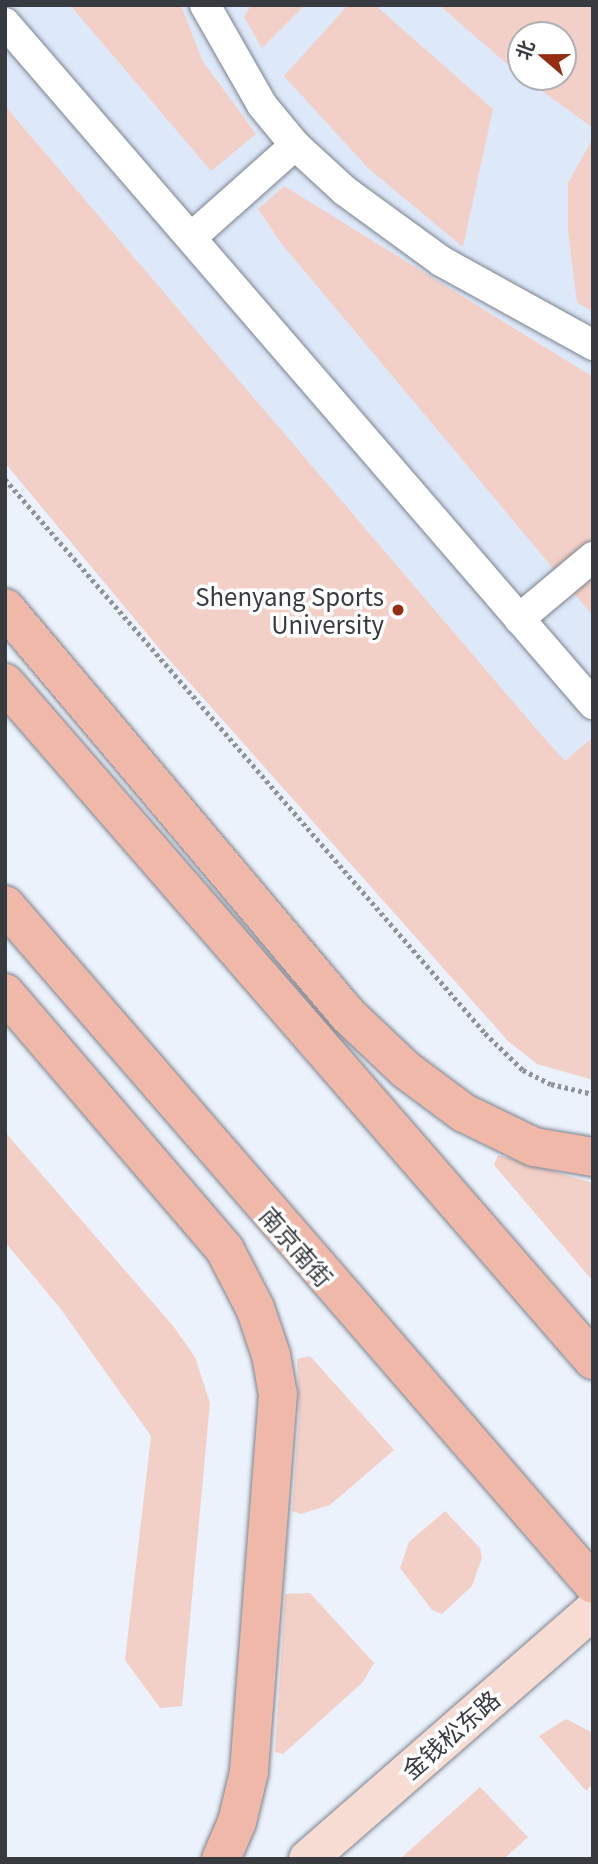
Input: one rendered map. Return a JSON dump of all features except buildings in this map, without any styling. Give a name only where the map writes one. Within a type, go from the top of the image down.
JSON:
[{"type":"main road","points":[[5,608],[348,1015],[406,1070],[464,1114],[534,1147],[593,1157]]},
{"type":"main road","points":[[5,683],[593,1360]]},
{"type":"main road","name":"南京南街","points":[[5,905],[593,1584]]},
{"type":"main road","points":[[5,993],[225,1250],[255,1308],[271,1355],[278,1394],[250,1758],[237,1822],[221,1859]]},
{"type":"main road","name":"金钱松东路","points":[[308,1859],[593,1610]]},
{"type":"lane","points":[[205,5],[241,73],[295,145],[404,238],[593,345]]},
{"type":"lane","points":[[5,23],[193,236],[593,704]]},
{"type":"lane","points":[[193,236],[295,145]]},
{"type":"lane","points":[[519,619],[593,558]]},
{"type":"path","points":[[5,479],[485,1033],[523,1070],[551,1084],[593,1094]]},
{"type":"shaded area","name":"Shenyang Sports University","points":[[5,5],[593,5],[593,1035],[5,373]]},
{"type":"shaded area","points":[[70,5],[181,5],[202,60],[256,134],[211,171]]},
{"type":"shaded area","points":[[251,5],[305,5],[262,48],[244,17]]},
{"type":"shaded area","points":[[348,5],[375,5],[493,109],[463,247],[368,168],[284,76]]},
{"type":"shaded area","points":[[439,5],[593,5],[593,128],[542,91],[577,91],[577,21],[507,21],[507,64]]},
{"type":"shaded area","points":[[5,106],[565,761],[593,737],[593,1080],[537,1064],[508,1041],[163,653],[5,463]]},
{"type":"shaded area","points":[[593,138],[593,311],[577,303],[568,231],[568,183]]},
{"type":"shaded area","points":[[284,186],[593,377],[593,616],[281,243],[258,209]]},
{"type":"shaded area","points":[[5,1132],[174,1327],[195,1357],[210,1403],[182,1706],[160,1708],[125,1660],[151,1436],[60,1308],[5,1242]]},
{"type":"shaded area","points":[[498,1155],[593,1183],[592,1280],[494,1165]]},
{"type":"shaded area","points":[[310,1356],[394,1450],[330,1505],[301,1514],[292,1511],[299,1414],[297,1359]]},
{"type":"shaded area","points":[[445,1511],[480,1548],[482,1558],[472,1586],[442,1614],[432,1610],[400,1568],[409,1542]]},
{"type":"shaded area","points":[[310,1593],[374,1663],[363,1682],[283,1754],[275,1752],[285,1594]]},
{"type":"shaded area","points":[[566,1719],[593,1733],[593,1784],[586,1791],[539,1736]]},
{"type":"shaded area","points":[[480,1787],[528,1837],[504,1859],[400,1859]]},
{"type":"place","name":"Shenyang Sports University","points":[[398,610]]}]
